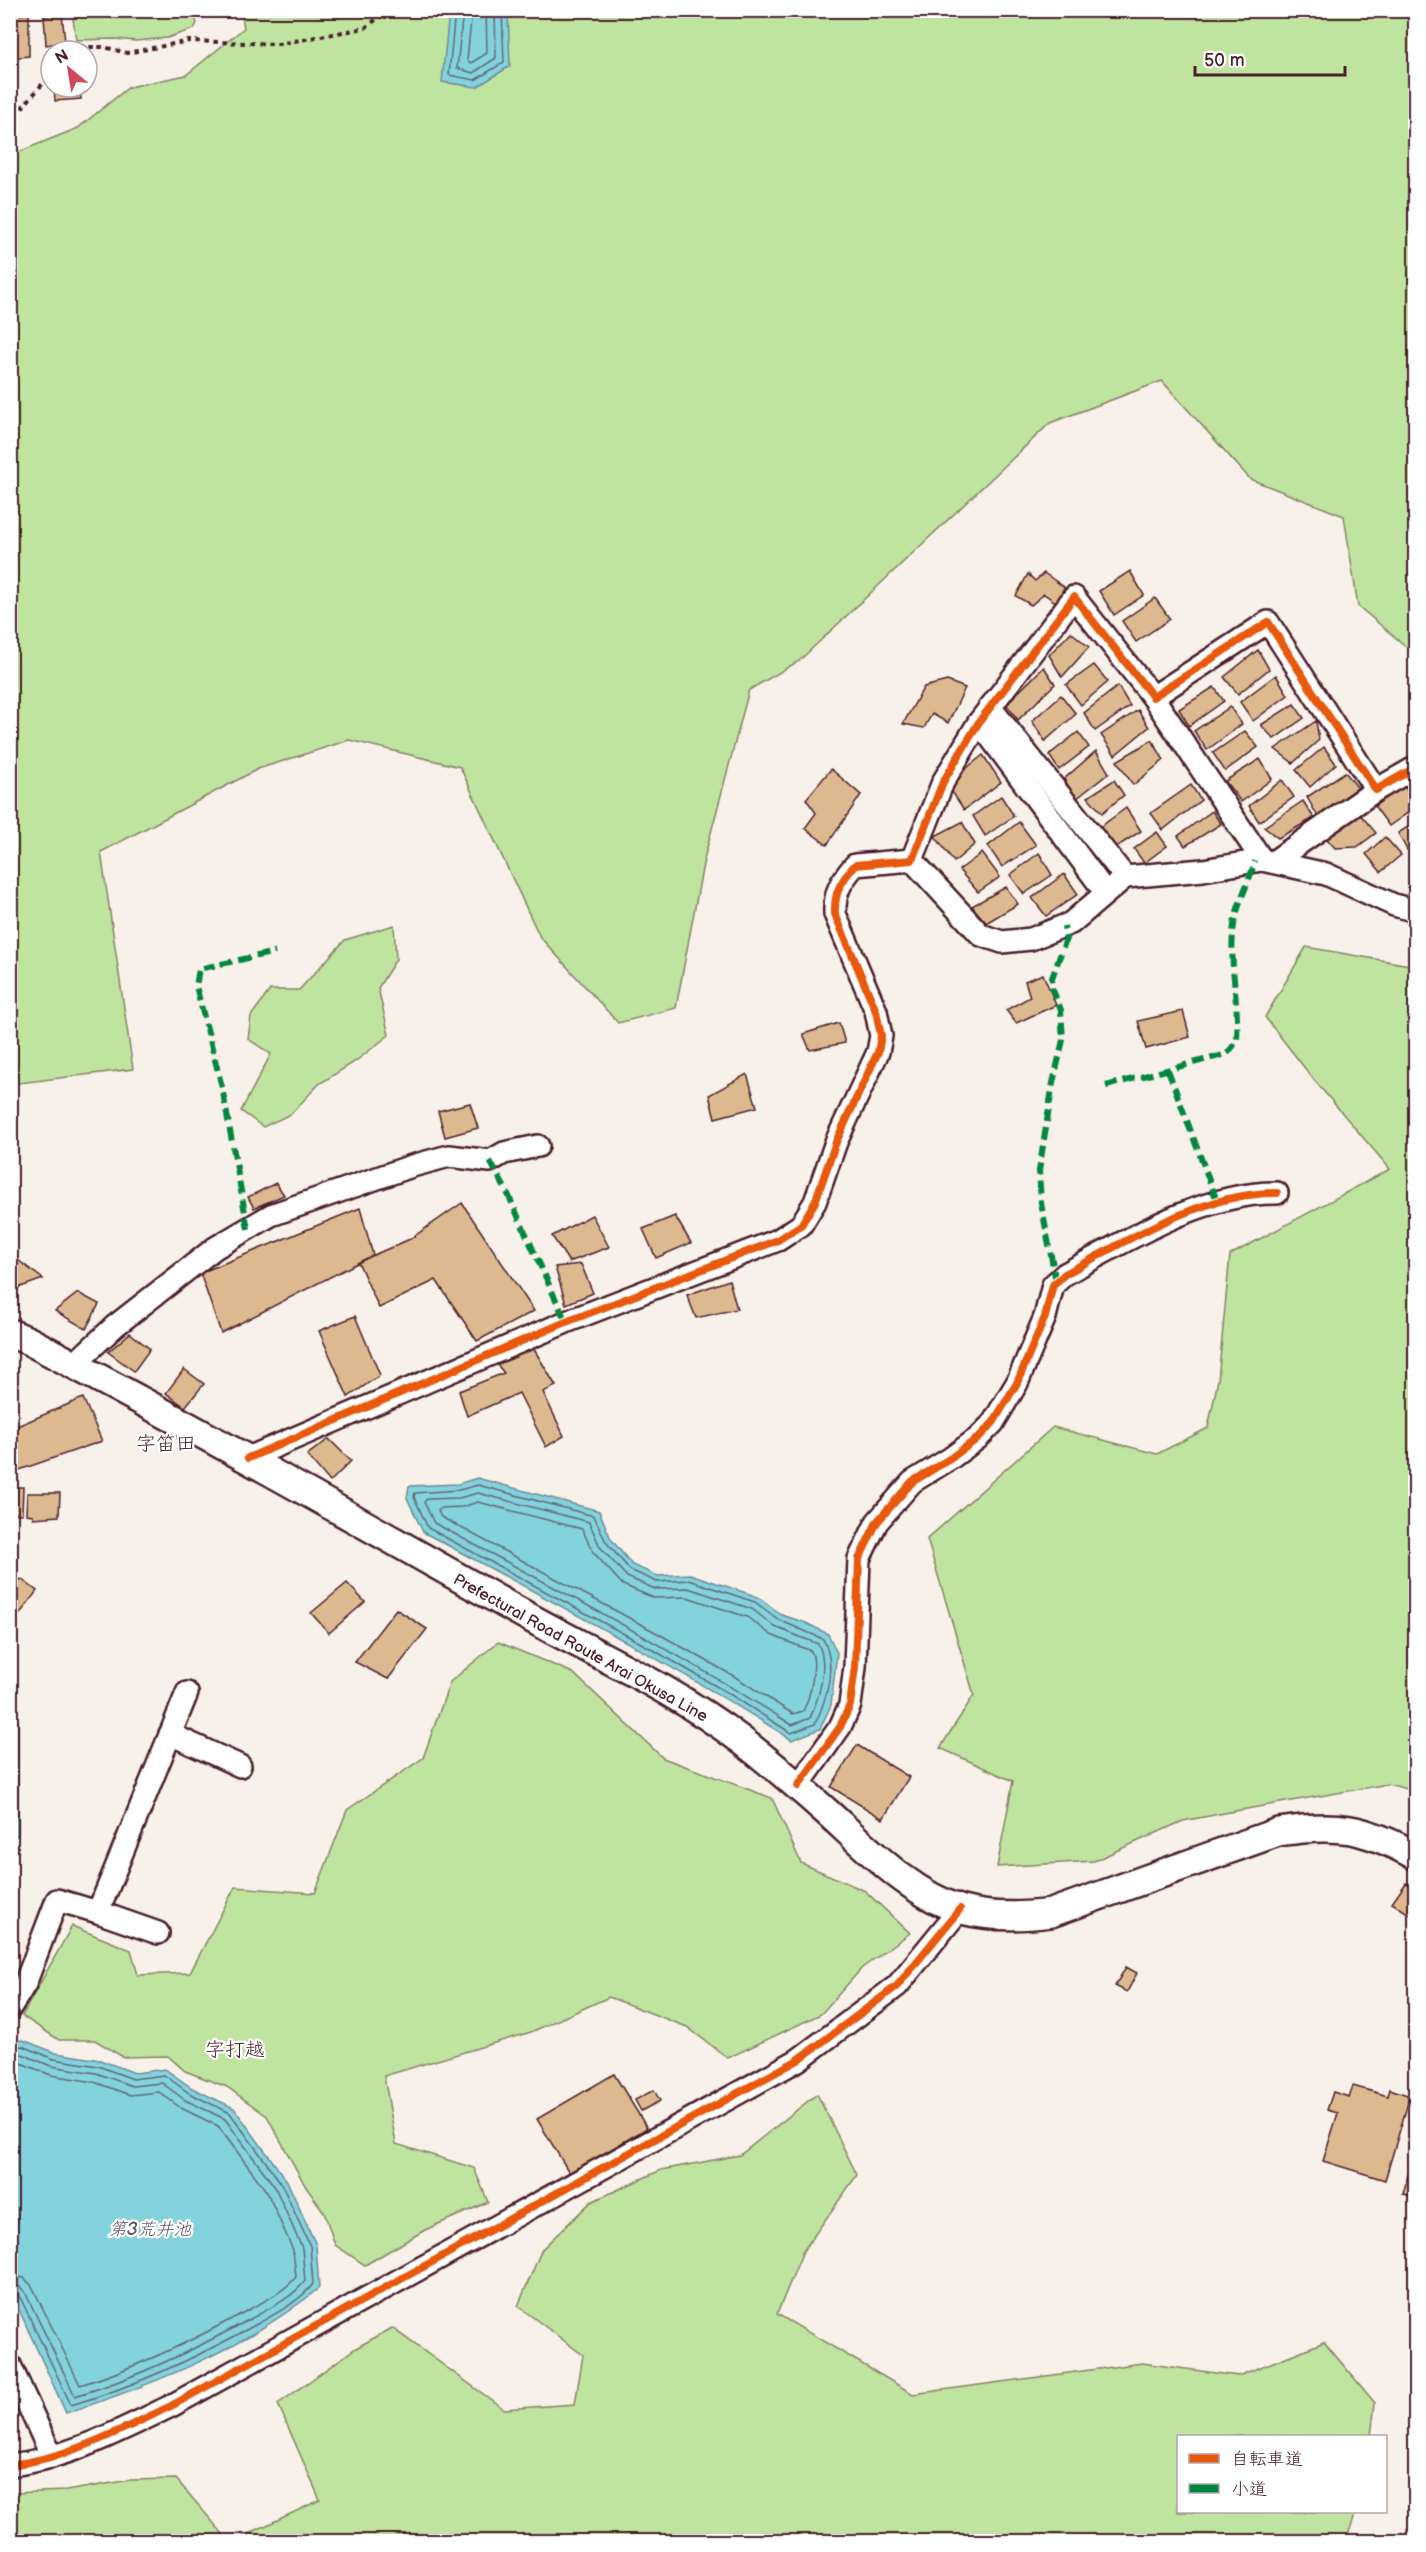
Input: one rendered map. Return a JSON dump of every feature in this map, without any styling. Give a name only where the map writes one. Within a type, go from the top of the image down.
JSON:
[{"type":"main road","name":"Prefectural Road Route Arai Okusa Line","points":[[10,1333],[248,1458],[534,1620],[687,1703],[739,1739],[798,1786],[884,1863],[921,1891],[960,1909],[1015,1917],[1051,1913],[1278,1832],[1308,1827],[1343,1828],[1383,1838],[1416,1856]]},
{"type":"street","points":[[912,860],[943,782],[984,714],[1074,597],[1153,697],[1268,861]]},
{"type":"street","points":[[1153,697],[1268,622],[1376,790]]},
{"type":"street","points":[[984,714],[1125,877]]},
{"type":"street","points":[[984,714],[1106,893]]},
{"type":"street","points":[[1268,861],[1376,790],[1416,767]]},
{"type":"street","points":[[912,860],[981,934],[1002,942],[1031,939],[1071,923],[1125,877],[1268,861],[1326,874],[1394,905],[1416,911]]},
{"type":"street","points":[[248,1458],[566,1322],[778,1240],[801,1225],[815,1202],[836,1142],[878,1052],[881,1036],[876,1011],[835,914],[834,898],[839,883],[855,865],[912,860]]},
{"type":"street","points":[[74,1365],[115,1326],[215,1248],[271,1215],[412,1166],[449,1156],[490,1161],[504,1153],[538,1146]]},
{"type":"street","points":[[798,1786],[840,1727],[850,1705],[855,1666],[859,1559],[877,1522],[912,1482],[951,1458],[978,1438],[993,1423],[1017,1383],[1045,1317],[1053,1285],[1065,1274],[1129,1239],[1217,1201],[1246,1195],[1277,1193]]},
{"type":"street","points":[[98,1912],[187,1693]]},
{"type":"street","points":[[170,1734],[240,1766]]},
{"type":"street","points":[[10,2008],[25,1984],[57,1900],[158,1933]]},
{"type":"street","points":[[10,2465],[52,2457],[116,2432],[171,2406],[798,2060],[897,1986],[960,1909]]},
{"type":"street","points":[[10,2365],[52,2457]]},
{"type":"path","points":[[99,47],[126,53],[189,41],[278,44],[365,28],[389,10]]},
{"type":"path","points":[[10,122],[39,88]]},
{"type":"green space","points":[[72,11],[191,11],[197,23],[194,29],[167,38],[136,41],[76,39]]},
{"type":"green space","points":[[241,11],[1415,11],[1415,654],[1358,606],[1344,516],[1250,479],[1162,381],[1050,423],[799,661],[749,690],[704,859],[676,1008],[618,1023],[540,937],[460,767],[349,740],[258,769],[101,852],[133,1069],[11,1084],[11,275],[15,269],[10,266],[11,155],[78,128],[129,87],[186,75],[244,28]]},
{"type":"green space","points":[[394,925],[396,959],[378,988],[389,1035],[356,1061],[319,1084],[291,1114],[263,1127],[241,1111],[271,1054],[248,1039],[251,1016],[270,990],[299,990],[345,940]]},
{"type":"green space","points":[[1306,947],[1415,966],[1415,1791],[1388,1784],[1235,1811],[1183,1821],[1094,1861],[997,1867],[1013,1781],[940,1748],[974,1695],[927,1539],[1053,1427],[1157,1454],[1208,1428],[1218,1380],[1230,1255],[1390,1169],[1314,1080],[1265,1017]]},
{"type":"green space","points":[[498,1642],[573,1673],[663,1758],[772,1798],[801,1863],[865,1891],[910,1933],[862,1968],[821,2014],[728,2058],[687,2027],[609,1997],[531,2032],[384,2076],[396,2144],[474,2168],[488,2202],[425,2230],[365,2265],[335,2245],[324,2212],[306,2187],[267,2116],[227,2087],[185,2071],[168,2056],[123,2057],[95,2040],[59,2040],[22,2016],[72,1926],[131,1950],[138,1975],[190,1973],[235,1887],[315,1893],[347,1810],[423,1758],[450,1682]]},
{"type":"green space","points":[[817,2094],[857,2175],[803,2251],[777,2314],[913,2394],[1142,2363],[1238,2376],[1324,2342],[1375,2403],[1371,2435],[1177,2435],[1177,2513],[1356,2513],[1346,2541],[233,2541],[320,2500],[278,2404],[356,2348],[392,2328],[504,2409],[575,2404],[583,2355],[518,2306],[542,2249],[591,2202],[661,2170],[740,2155]]},
{"type":"green space","points":[[176,2479],[229,2541],[11,2541],[11,2493],[66,2491],[130,2480]]},
{"type":"water","points":[[449,11],[508,12],[510,66],[477,87],[442,82]]},
{"type":"water","points":[[477,1478],[599,1511],[611,1539],[632,1565],[658,1576],[690,1574],[758,1597],[782,1615],[828,1634],[837,1653],[831,1705],[820,1729],[792,1740],[656,1658],[423,1532],[407,1498],[409,1486],[458,1484]]},
{"type":"water","points":[[18,1721],[18,1836],[11,1835],[10,1722]]},
{"type":"water","name":"第3荒井池","points":[[23,2040],[56,2053],[100,2060],[135,2073],[165,2069],[192,2088],[234,2108],[287,2181],[316,2245],[319,2288],[261,2329],[198,2362],[133,2390],[66,2413],[11,2292],[10,2042]]},
{"type":"building","points":[[29,14],[29,56],[10,58],[10,15]]},
{"type":"building","points":[[62,14],[65,39],[46,39],[44,16]]},
{"type":"building","points":[[55,99],[81,99],[55,101]]},
{"type":"building","points":[[1130,571],[1144,595],[1114,615],[1099,591]]},
{"type":"building","points":[[1044,573],[1064,587],[1057,603],[1044,594],[1031,605],[1016,596],[1028,574],[1035,581]]},
{"type":"building","points":[[1155,598],[1170,619],[1136,642],[1122,621]]},
{"type":"building","points":[[1071,632],[1089,647],[1062,677],[1049,655]]},
{"type":"building","points":[[1258,650],[1269,669],[1238,694],[1224,677]]},
{"type":"building","points":[[1094,665],[1108,682],[1081,705],[1066,685]]},
{"type":"building","points":[[1044,667],[1055,684],[1018,720],[1006,704]]},
{"type":"building","points":[[1276,675],[1288,695],[1253,721],[1240,702]]},
{"type":"building","points":[[947,681],[965,688],[948,723],[932,714],[924,728],[903,724],[924,687]]},
{"type":"building","points":[[1118,686],[1130,706],[1095,731],[1084,713]]},
{"type":"building","points":[[1214,687],[1224,701],[1189,726],[1179,709]]},
{"type":"building","points":[[1061,695],[1076,714],[1045,741],[1032,721]]},
{"type":"building","points":[[1294,704],[1304,718],[1274,739],[1261,725]]},
{"type":"building","points":[[1230,707],[1242,724],[1207,750],[1194,731]]},
{"type":"building","points":[[1138,710],[1149,727],[1115,755],[1101,735]]},
{"type":"building","points":[[1316,721],[1319,740],[1293,763],[1275,749]]},
{"type":"building","points":[[1245,731],[1258,747],[1225,771],[1213,753]]},
{"type":"building","points":[[1078,732],[1089,747],[1059,770],[1049,755]]},
{"type":"building","points":[[1152,740],[1164,760],[1133,785],[1117,761]]},
{"type":"building","points":[[1324,747],[1336,764],[1310,787],[1296,770]]},
{"type":"building","points":[[1096,751],[1109,773],[1076,799],[1064,779]]},
{"type":"building","points":[[983,755],[1001,782],[964,810],[947,784]]},
{"type":"building","points":[[1260,759],[1272,779],[1241,802],[1225,781]]},
{"type":"building","points":[[831,769],[861,795],[827,845],[805,828],[816,813],[806,799]]},
{"type":"building","points":[[1345,772],[1358,788],[1318,817],[1307,797]]},
{"type":"building","points":[[1114,780],[1124,795],[1102,813],[1088,797]]},
{"type":"building","points":[[1282,780],[1294,797],[1259,822],[1249,806]]},
{"type":"building","points":[[1400,780],[1416,802],[1416,807],[1389,826],[1370,800]]},
{"type":"building","points":[[1191,785],[1201,800],[1163,830],[1151,813]]},
{"type":"building","points":[[1001,796],[1014,816],[985,836],[973,816]]},
{"type":"building","points":[[1303,801],[1314,818],[1278,838],[1264,827]]},
{"type":"building","points":[[1126,808],[1141,831],[1112,850],[1096,830]]},
{"type":"building","points":[[1212,811],[1221,824],[1185,846],[1178,836]]},
{"type":"building","points":[[1360,814],[1376,833],[1357,847],[1335,848],[1327,839]]},
{"type":"building","points":[[962,822],[975,844],[954,862],[935,836]]},
{"type":"building","points":[[1019,822],[1036,845],[1002,867],[988,846]]},
{"type":"building","points":[[1416,822],[1416,845],[1407,850],[1398,833]]},
{"type":"building","points":[[1157,832],[1167,846],[1144,863],[1134,849]]},
{"type":"building","points":[[1385,837],[1401,855],[1381,872],[1366,854]]},
{"type":"building","points":[[982,853],[1000,877],[978,892],[959,870]]},
{"type":"building","points":[[1039,853],[1052,875],[1024,894],[1010,875]]},
{"type":"building","points":[[1064,874],[1078,894],[1046,916],[1032,898]]},
{"type":"building","points":[[1006,887],[1018,904],[986,923],[972,906]]},
{"type":"building","points":[[1043,974],[1056,1005],[1016,1023],[1006,1010],[1030,997],[1025,981]]},
{"type":"building","points":[[1183,1011],[1190,1037],[1146,1049],[1138,1021]]},
{"type":"building","points":[[839,1023],[845,1043],[810,1050],[803,1034]]},
{"type":"building","points":[[747,1074],[757,1107],[715,1118],[709,1095]]},
{"type":"building","points":[[470,1103],[478,1128],[445,1137],[438,1111]]},
{"type":"building","points":[[276,1183],[284,1195],[254,1208],[248,1197]]},
{"type":"building","points":[[462,1203],[534,1311],[477,1341],[436,1280],[379,1308],[358,1262],[410,1239]]},
{"type":"building","points":[[360,1208],[373,1255],[221,1333],[200,1273]]},
{"type":"building","points":[[592,1215],[609,1247],[569,1262],[552,1236]]},
{"type":"building","points":[[675,1216],[691,1243],[656,1258],[643,1229]]},
{"type":"building","points":[[10,1254],[43,1279],[10,1291]]},
{"type":"building","points":[[581,1264],[593,1293],[566,1304],[555,1267]]},
{"type":"building","points":[[729,1280],[737,1309],[696,1318],[687,1295]]},
{"type":"building","points":[[78,1293],[99,1304],[86,1329],[55,1311]]},
{"type":"building","points":[[355,1316],[380,1375],[348,1397],[319,1331]]},
{"type":"building","points":[[130,1333],[150,1349],[134,1371],[108,1352]]},
{"type":"building","points":[[532,1346],[556,1386],[543,1392],[564,1436],[546,1447],[519,1393],[467,1416],[459,1391],[504,1373],[495,1362]]},
{"type":"building","points":[[184,1369],[204,1384],[185,1407],[166,1393]]},
{"type":"building","points":[[83,1398],[102,1441],[11,1473],[10,1429]]},
{"type":"building","points":[[329,1439],[351,1461],[330,1482],[307,1455]]},
{"type":"building","points":[[10,1487],[23,1487],[22,1514],[10,1513]]},
{"type":"building","points":[[27,1493],[60,1493],[59,1516],[33,1518],[33,1515],[26,1514]]},
{"type":"building","points":[[21,1579],[37,1591],[19,1615],[10,1608],[10,1592]]},
{"type":"building","points":[[347,1583],[365,1602],[329,1633],[311,1613]]},
{"type":"building","points":[[396,1609],[427,1629],[388,1679],[355,1662]]},
{"type":"building","points":[[10,1616],[16,1620],[10,1628]]},
{"type":"building","points":[[857,1745],[909,1777],[883,1819],[831,1787]]},
{"type":"building","points":[[1406,1883],[1416,1889],[1414,1917],[1392,1903]]},
{"type":"building","points":[[1126,1967],[1137,1973],[1127,1992],[1115,1986]]},
{"type":"building","points":[[614,2074],[647,2128],[570,2174],[537,2119]]},
{"type":"building","points":[[1353,2086],[1388,2096],[1390,2089],[1410,2096],[1385,2180],[1323,2161],[1338,2113],[1327,2110],[1333,2092],[1349,2097]]},
{"type":"building","points":[[654,2090],[660,2101],[641,2111],[635,2100]]},
{"type":"building","points":[[1416,2146],[1416,2197],[1403,2194]]},
{"type":"marked path","points":[[1106,1086],[1227,1054],[1237,1041],[1233,933],[1239,905],[1255,861]]},
{"type":"marked path","points":[[1056,1282],[1041,1203],[1039,1171],[1053,1083],[1063,1040],[1061,1010],[1052,988],[1052,978],[1066,939],[1064,926]]},
{"type":"marked path","points":[[248,1229],[222,1087],[196,986],[199,969],[275,952]]},
{"type":"marked path","points":[[1168,1070],[1217,1201]]},
{"type":"marked path","points":[[490,1161],[507,1192],[566,1322]]},
{"type":"cycle path","points":[[248,1458],[566,1322],[778,1240],[801,1225],[815,1202],[836,1142],[878,1052],[881,1036],[876,1011],[835,914],[839,887],[855,865],[912,860],[943,782],[979,722],[1074,597],[1153,697],[1268,622],[1376,790],[1416,767]]},
{"type":"cycle path","points":[[798,1786],[840,1727],[850,1705],[855,1667],[859,1559],[877,1522],[912,1482],[951,1458],[978,1438],[993,1423],[1017,1383],[1045,1317],[1053,1285],[1065,1274],[1167,1220],[1222,1200],[1277,1193]]},
{"type":"cycle path","points":[[10,2465],[31,2462],[73,2450],[171,2406],[798,2060],[897,1986],[960,1909]]},
{"type":"district","name":"字笛田","points":[[166,1443]]},
{"type":"district","name":"字打越","points":[[235,2049]]}]
